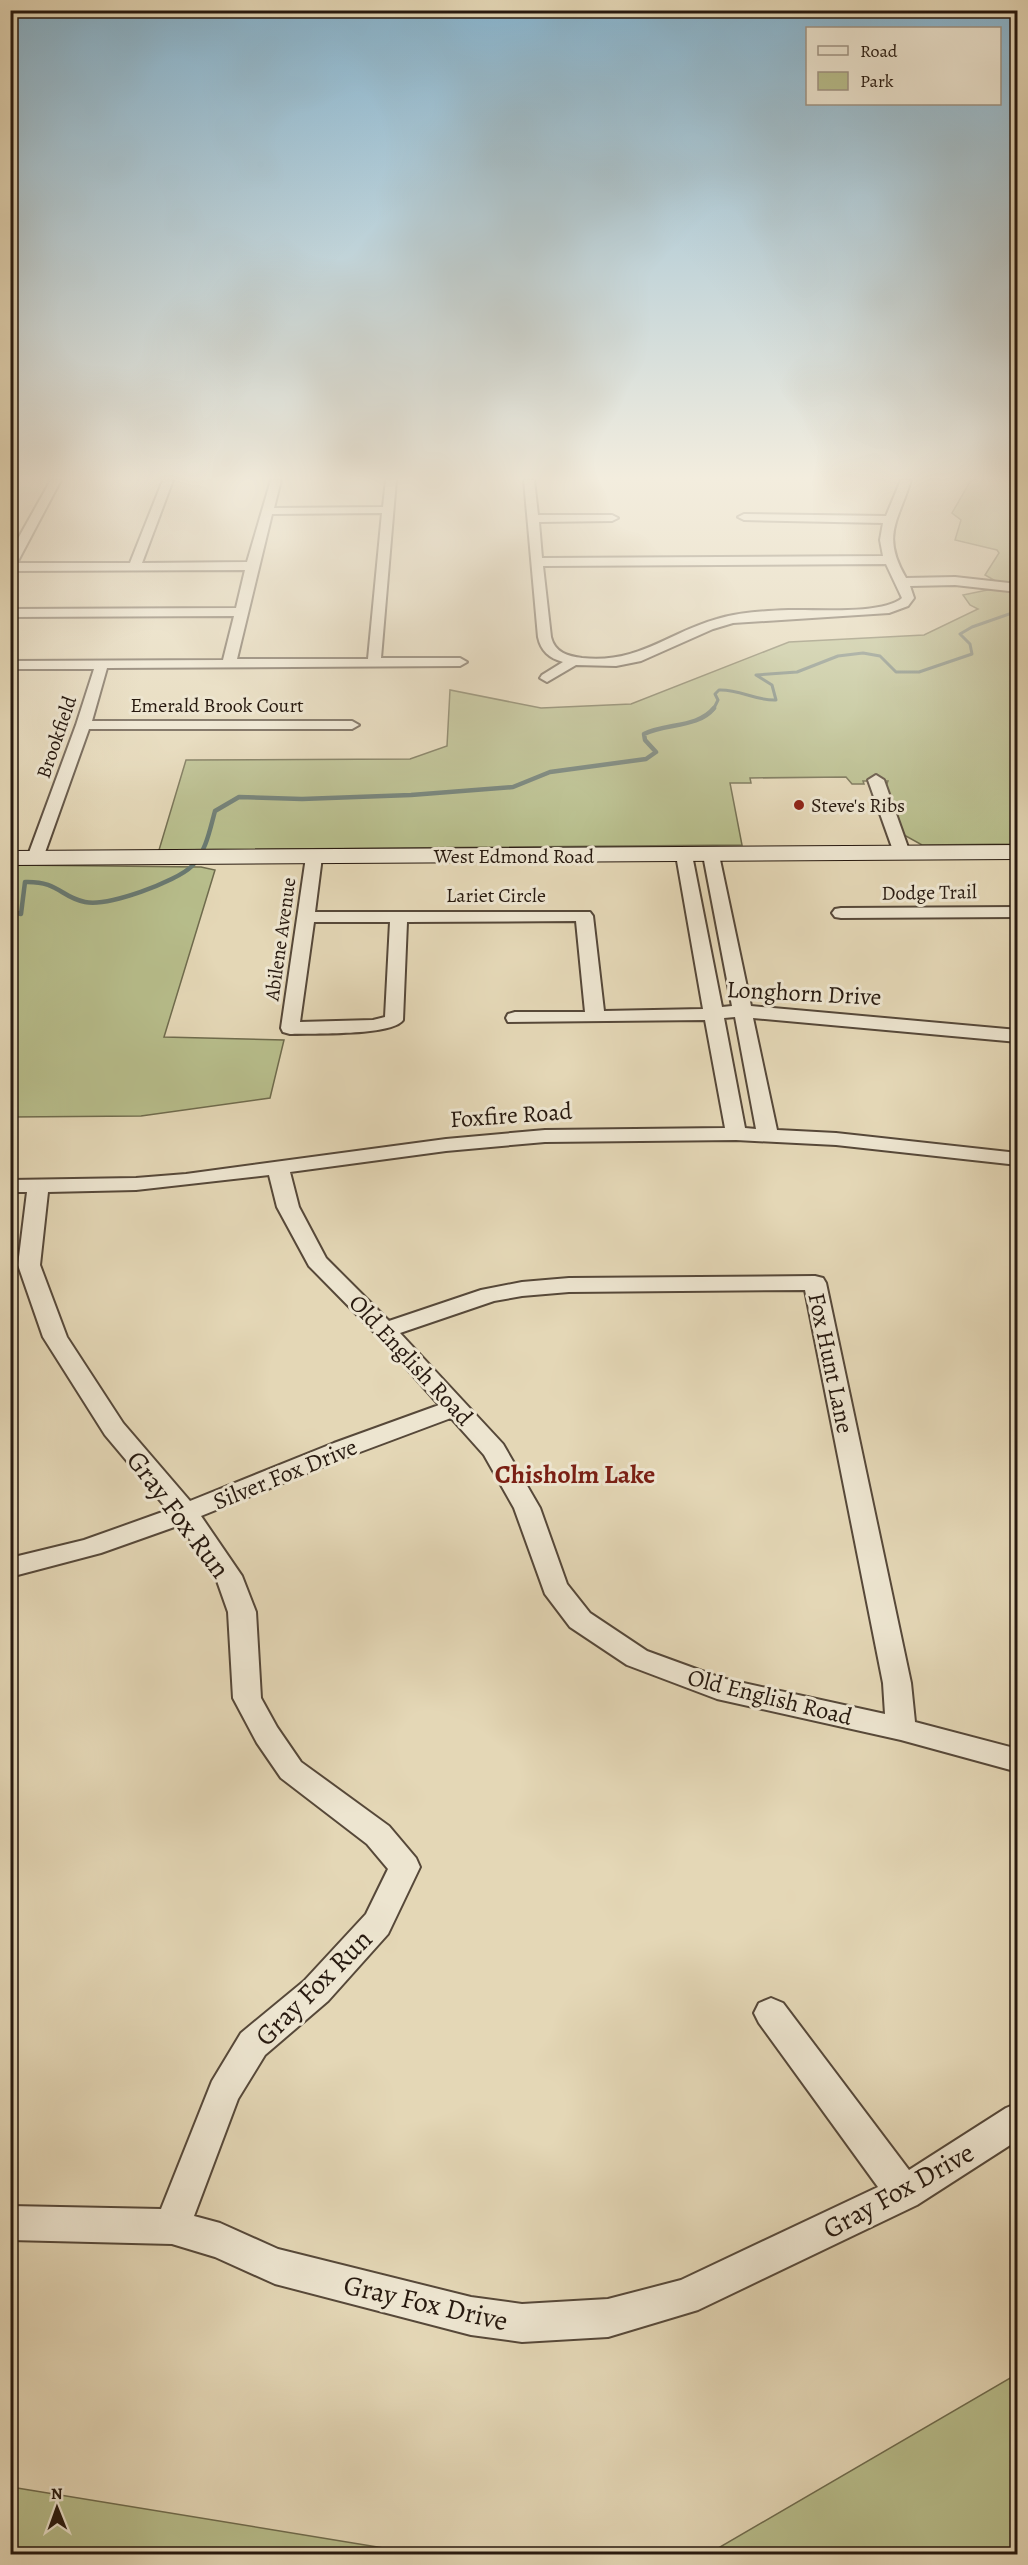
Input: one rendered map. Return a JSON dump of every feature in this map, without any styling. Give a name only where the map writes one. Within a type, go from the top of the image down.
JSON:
[{"type":"main road","name":"West Edmond Road","points":[[10,858],[1017,852]]},
{"type":"street","points":[[230,663],[245,600]]},
{"type":"street","points":[[374,662],[380,600]]},
{"type":"street","points":[[540,600],[543,631],[547,647],[553,654],[574,661],[596,663],[634,659],[700,630],[730,620],[884,610],[904,603],[907,600]]},
{"type":"street","points":[[10,613],[242,612]]},
{"type":"street","points":[[547,678],[574,661]]},
{"type":"street","points":[[10,665],[460,662]]},
{"type":"street","name":"Brookfield","points":[[35,858],[83,725],[102,664]]},
{"type":"street","name":"Emerald Brook Court","points":[[83,725],[352,725]]},
{"type":"street","points":[[876,780],[902,853]]},
{"type":"street","points":[[684,855],[736,1134]]},
{"type":"street","points":[[711,855],[768,1136]]},
{"type":"street","name":"Abilene Avenue","points":[[314,857],[290,1028],[374,1026],[393,1020],[399,917]]},
{"type":"street","name":"Dodge Trail","points":[[841,913],[1017,912]]},
{"type":"street","name":"Lariet Circle","points":[[307,917],[584,916],[595,1017]]},
{"type":"street","name":"Longhorn Drive","points":[[515,1018],[685,1016],[743,1011],[1017,1036]]},
{"type":"street","name":"Foxfire Road","points":[[10,1186],[136,1184],[457,1144],[534,1137],[736,1134],[836,1139],[1017,1158]]},
{"type":"street","name":"Old English Road","points":[[278,1168],[288,1207],[317,1261],[385,1330],[494,1450],[527,1508],[555,1587],[579,1620],[637,1658],[717,1688],[901,1729],[1017,1761]]},
{"type":"street","name":"Gray Fox Run","points":[[39,1185],[32,1226],[29,1265],[55,1337],[114,1429],[186,1514],[229,1576],[242,1612],[247,1698],[267,1735],[291,1770],[378,1835],[405,1867],[378,1923],[316,1991],[253,2044],[224,2092],[172,2227]]},
{"type":"street","name":"Fox Hunt Lane","points":[[385,1330],[489,1295],[522,1289],[569,1285],[815,1283],[897,1683],[901,1729]]},
{"type":"street","name":"Silver Fox Drive","points":[[10,1568],[48,1560],[186,1514],[326,1455],[455,1408]]},
{"type":"street","points":[[771,2013],[904,2193]]},
{"type":"street","name":"Gray Fox Drive","points":[[10,2223],[126,2228],[172,2227],[220,2241],[275,2266],[471,2316],[522,2323],[608,2318],[685,2297],[904,2193],[1017,2119]]},
{"type":"green space","points":[[966,600],[1017,600],[1017,844],[922,845],[904,835],[886,786],[888,781],[863,781],[864,784],[852,784],[846,777],[750,778],[751,783],[730,783],[742,845],[159,850],[186,760],[410,759],[447,746],[450,690],[541,708],[631,704],[789,642],[924,635],[978,609],[970,605]]},
{"type":"green space","points":[[11,865],[201,867],[215,870],[164,1037],[284,1040],[270,1098],[141,1116],[11,1117]]},
{"type":"green space","points":[[1017,2374],[1017,2554],[708,2554]]},
{"type":"green space","points":[[11,2487],[408,2552],[466,2554],[11,2554]]},
{"type":"waterway","points":[[714,708],[718,700],[715,694],[719,690],[776,700],[772,685],[756,675],[797,672],[838,656],[863,653],[880,656],[896,672],[919,672],[972,654],[970,644],[960,634],[972,627],[1018,611]]},
{"type":"waterway","points":[[10,911],[21,914],[25,882],[45,884],[77,900],[95,903],[141,892],[172,879],[192,866],[201,854],[215,811],[239,797],[302,799],[411,795],[513,787],[550,772],[646,759],[656,752],[645,740],[644,734],[691,722],[714,708]]},
{"type":"place","name":"Steve's Ribs","points":[[799,805]]},
{"type":"district","name":"Chisholm Lake","points":[[575,1474]]}]
